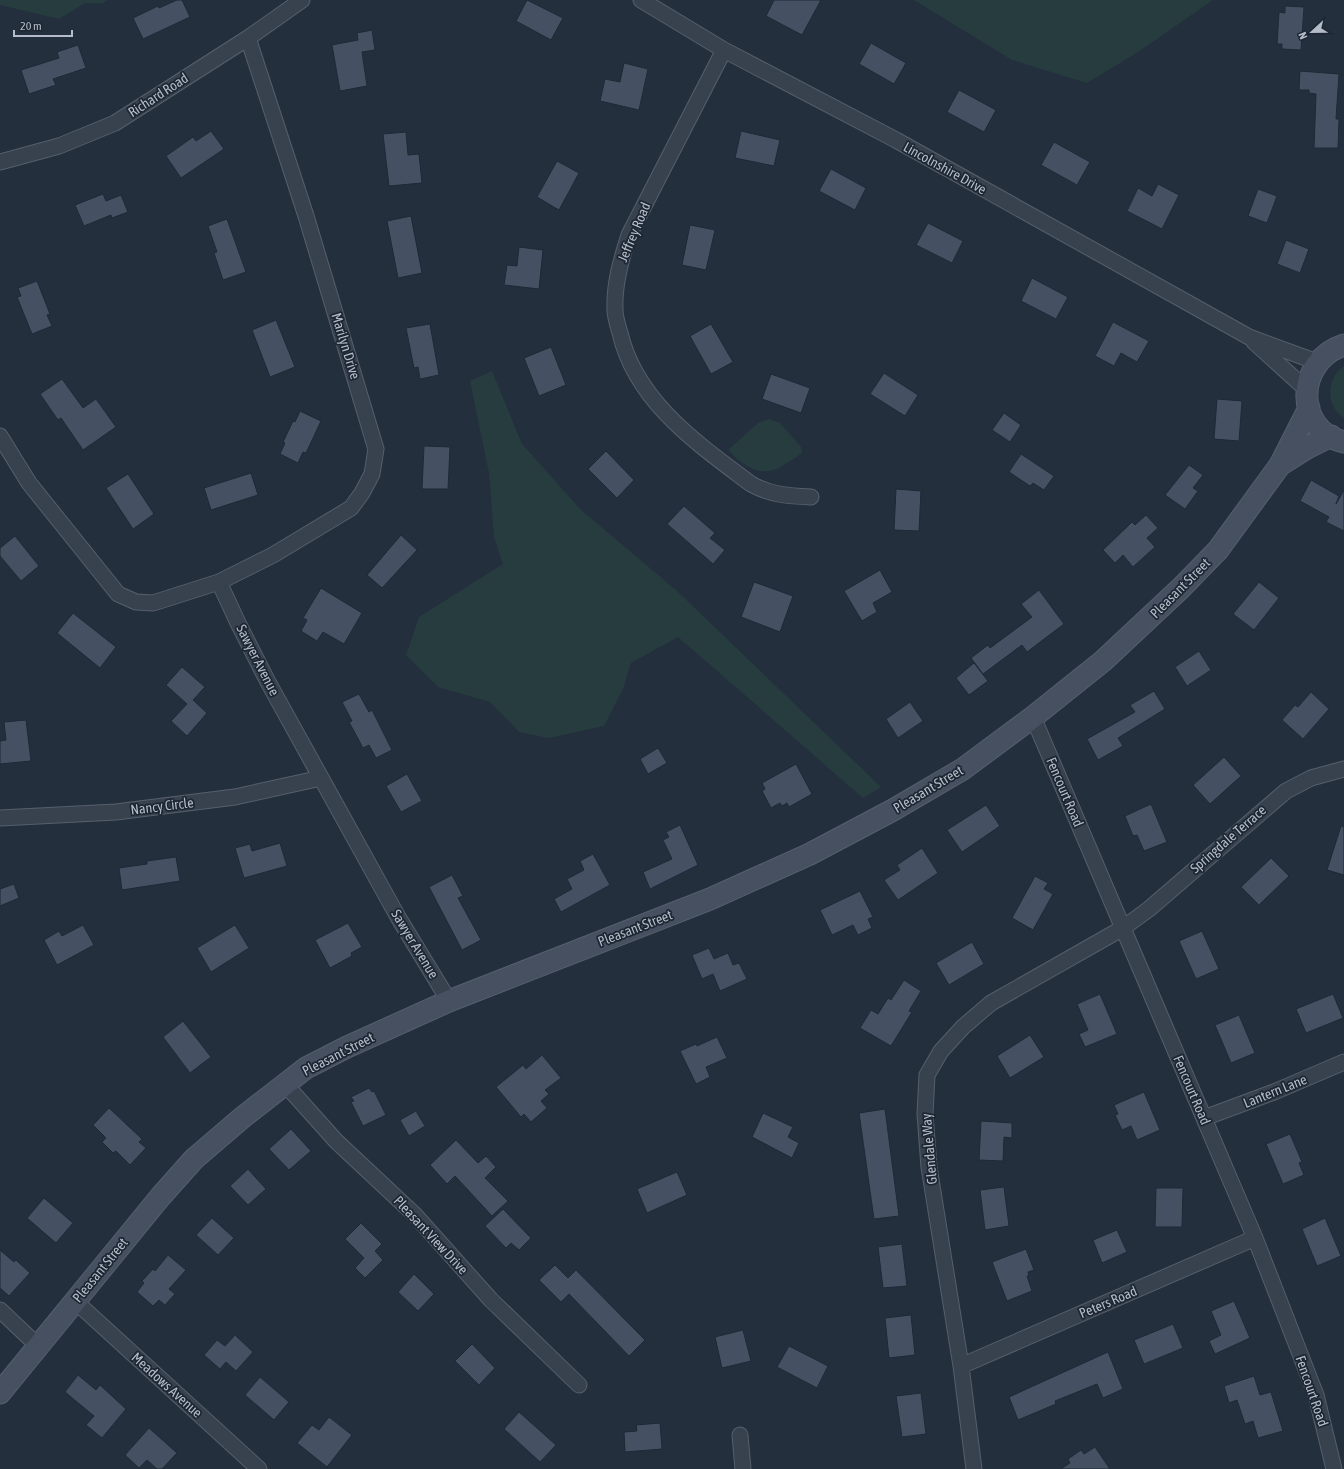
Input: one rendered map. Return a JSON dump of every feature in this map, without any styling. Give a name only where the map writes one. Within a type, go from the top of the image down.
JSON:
[{"type":"main road","points":[[1317,362],[1325,354],[1344,345]]},
{"type":"main road","name":"Pleasant Street","points":[[0,1393],[161,1196],[194,1160],[243,1117],[306,1068],[333,1054],[449,1001],[710,899],[810,854],[893,810],[963,769],[1033,717],[1103,661],[1181,588],[1218,550],[1280,465],[1308,399],[1311,373],[1317,362]]},
{"type":"main road","points":[[1308,399],[1321,429],[1337,439]]},
{"type":"main road","name":"Pleasant Street","points":[[1280,465],[1307,448],[1337,439]]},
{"type":"street","name":"Richard Road","points":[[0,162],[59,146],[116,123],[248,38],[302,0]]},
{"type":"street","name":"Lincolnshire Drive","points":[[641,0],[724,50],[896,140],[1249,337],[1317,362]]},
{"type":"street","name":"Marilyn Drive","points":[[219,582],[273,555],[351,508],[362,493],[372,474],[376,449],[310,231],[248,38]]},
{"type":"street","name":"Jeffrey Road","points":[[724,50],[629,235],[618,268],[615,311],[625,353],[640,383],[668,416],[751,484],[763,491],[781,495],[811,497]]},
{"type":"street","name":"Lincolnshire Drive","points":[[1249,337],[1308,399]]},
{"type":"street","points":[[0,436],[29,483],[118,594],[136,602],[153,603],[219,582]]},
{"type":"street","name":"Sawyer Avenue","points":[[219,582],[256,660],[398,917],[449,1001]]},
{"type":"street","name":"Fencourt Road","points":[[1033,717],[1255,1238],[1316,1395],[1334,1469]]},
{"type":"street","name":"Springdale Terrace","points":[[1123,928],[1149,909],[1286,790],[1311,778],[1344,769]]},
{"type":"street","name":"Nancy Circle","points":[[0,818],[116,812],[235,797],[321,778]]},
{"type":"street","name":"Glendale Way","points":[[974,1469],[961,1366],[929,1167],[925,1114],[927,1075],[942,1051],[963,1027],[991,1003],[1123,928]]},
{"type":"street","name":"Lantern Lane","points":[[1204,1118],[1274,1092],[1344,1062]]},
{"type":"street","name":"Pleasant View Drive","points":[[285,1084],[336,1141],[414,1215],[491,1300],[579,1385]]},
{"type":"street","name":"Peters Road","points":[[961,1366],[1255,1238]]},
{"type":"street","name":"Meadows Avenue","points":[[75,1301],[259,1469]]},
{"type":"street","points":[[0,1310],[38,1346]]},
{"type":"street","points":[[740,1435],[744,1469]]},
{"type":"green space","points":[[0,0],[107,0],[103,3],[85,3],[59,19],[0,5]]},
{"type":"green space","points":[[914,0],[1213,0],[1138,52],[1087,83],[1012,60]]},
{"type":"green space","points":[[1344,366],[1344,418],[1333,406],[1330,392],[1334,378],[1338,371]]},
{"type":"green space","points":[[492,371],[522,444],[581,510],[676,590],[881,787],[863,798],[678,637],[631,663],[623,689],[604,726],[549,738],[519,732],[490,702],[438,687],[406,655],[419,617],[503,564],[494,537],[489,473],[470,381]]},
{"type":"green space","points":[[769,419],[780,423],[801,447],[802,451],[801,454],[774,470],[760,471],[742,463],[729,449],[758,423]]},
{"type":"building","points":[[177,0],[182,0],[190,17],[143,39],[133,18],[158,6],[159,8]]},
{"type":"building","points":[[527,0],[563,18],[551,40],[516,21]]},
{"type":"building","points":[[774,0],[821,0],[802,35],[766,16]]},
{"type":"building","points":[[1285,6],[1304,7],[1301,50],[1282,49],[1282,44],[1277,44],[1279,12],[1285,13]]},
{"type":"building","points":[[372,30],[375,50],[362,52],[367,86],[340,91],[332,45],[358,40],[357,33]]},
{"type":"building","points":[[871,43],[906,63],[894,84],[859,64]]},
{"type":"building","points":[[78,45],[86,68],[53,79],[56,85],[29,94],[21,70],[59,58],[57,52]]},
{"type":"building","points":[[624,63],[648,69],[639,110],[600,101],[605,79],[620,82]]},
{"type":"building","points":[[1300,71],[1339,74],[1336,119],[1339,119],[1338,148],[1314,148],[1316,94],[1309,93],[1309,90],[1299,90]]},
{"type":"building","points":[[959,90],[996,110],[984,132],[947,112]]},
{"type":"building","points":[[211,131],[224,149],[181,178],[166,156],[193,137],[196,141]]},
{"type":"building","points":[[741,131],[780,140],[774,166],[735,158]]},
{"type":"building","points":[[406,132],[408,155],[419,154],[422,183],[389,186],[383,134]]},
{"type":"building","points":[[1054,142],[1090,162],[1077,185],[1041,165]]},
{"type":"building","points":[[557,161],[579,173],[559,210],[537,197]]},
{"type":"building","points":[[831,169],[866,188],[855,210],[819,191]]},
{"type":"building","points":[[1158,184],[1179,195],[1162,229],[1127,211],[1138,188],[1152,196]]},
{"type":"building","points":[[1258,189],[1277,196],[1267,223],[1248,216]]},
{"type":"building","points":[[103,194],[106,201],[121,195],[128,212],[112,218],[111,215],[84,226],[75,205]]},
{"type":"building","points":[[411,216],[422,273],[398,278],[387,221]]},
{"type":"building","points":[[227,219],[246,272],[223,280],[214,253],[217,252],[208,226]]},
{"type":"building","points":[[928,223],[963,241],[952,263],[916,245]]},
{"type":"building","points":[[690,225],[715,230],[706,270],[682,265]]},
{"type":"building","points":[[1286,240],[1309,249],[1300,273],[1277,264]]},
{"type":"building","points":[[519,247],[543,250],[539,289],[504,285],[507,265],[517,266]]},
{"type":"building","points":[[1032,278],[1068,297],[1056,319],[1021,301]]},
{"type":"building","points":[[37,281],[50,314],[47,315],[52,326],[32,334],[17,297],[21,296],[18,288]]},
{"type":"building","points":[[276,320],[295,367],[270,377],[252,330]]},
{"type":"building","points":[[1113,322],[1149,341],[1137,362],[1121,353],[1114,366],[1095,356]]},
{"type":"building","points":[[430,324],[439,375],[420,379],[418,367],[414,368],[406,328]]},
{"type":"building","points":[[711,324],[733,362],[711,374],[690,336]]},
{"type":"building","points":[[551,347],[566,385],[539,396],[524,358]]},
{"type":"building","points":[[884,373],[918,395],[905,416],[870,394]]},
{"type":"building","points":[[771,374],[810,388],[801,413],[762,399]]},
{"type":"building","points":[[62,379],[83,408],[96,399],[116,427],[83,450],[61,418],[58,420],[40,394]]},
{"type":"building","points":[[1217,399],[1242,401],[1239,441],[1214,439]]},
{"type":"building","points":[[300,411],[321,421],[306,453],[303,452],[298,463],[280,454],[285,443],[283,442],[293,421],[295,422]]},
{"type":"building","points":[[1004,413],[1021,425],[1010,442],[992,430]]},
{"type":"building","points":[[424,446],[450,447],[448,489],[422,489]]},
{"type":"building","points":[[606,451],[634,480],[617,498],[588,469]]},
{"type":"building","points":[[1021,454],[1054,476],[1044,490],[1033,483],[1030,486],[1009,472]]},
{"type":"building","points":[[1189,465],[1203,475],[1193,488],[1198,491],[1185,509],[1165,495]]},
{"type":"building","points":[[251,473],[258,495],[211,510],[204,488]]},
{"type":"building","points":[[128,474],[154,514],[133,529],[106,488]]},
{"type":"building","points":[[1311,480],[1339,496],[1336,504],[1344,490],[1344,531],[1326,522],[1329,517],[1300,501]]},
{"type":"building","points":[[896,489],[921,491],[919,531],[894,530]]},
{"type":"building","points":[[684,506],[715,533],[710,538],[725,550],[713,564],[667,524]]},
{"type":"building","points":[[1146,515],[1158,528],[1147,538],[1155,547],[1133,567],[1123,555],[1115,563],[1103,550],[1132,522],[1135,525]]},
{"type":"building","points":[[401,535],[417,550],[382,588],[367,575]]},
{"type":"building","points":[[15,536],[39,566],[21,581],[0,556],[0,548]]},
{"type":"building","points":[[880,570],[892,592],[873,603],[877,612],[862,621],[844,591]]},
{"type":"building","points":[[754,582],[793,596],[780,632],[741,617]]},
{"type":"building","points":[[1259,582],[1279,598],[1254,630],[1233,614]]},
{"type":"building","points":[[321,588],[362,613],[344,644],[323,632],[317,641],[301,631],[307,620],[303,618]]},
{"type":"building","points":[[1039,590],[1064,624],[1027,652],[1022,645],[983,674],[971,658],[988,645],[990,648],[1032,617],[1021,604]]},
{"type":"building","points":[[73,613],[116,647],[100,668],[57,633]]},
{"type":"building","points":[[1199,651],[1211,670],[1187,686],[1175,667]]},
{"type":"building","points":[[974,663],[988,681],[969,695],[956,678]]},
{"type":"building","points":[[182,667],[205,687],[193,700],[207,713],[187,736],[171,721],[187,704],[166,685]]},
{"type":"building","points":[[1154,691],[1165,709],[1118,738],[1123,746],[1098,760],[1087,739],[1135,712],[1130,705]]},
{"type":"building","points":[[1311,692],[1329,709],[1303,739],[1282,720],[1295,705],[1298,707]]},
{"type":"building","points":[[359,694],[369,712],[372,710],[392,750],[376,758],[369,745],[363,748],[349,722],[352,721],[342,702]]},
{"type":"building","points":[[910,702],[923,721],[898,738],[886,719]]},
{"type":"building","points":[[26,720],[31,761],[0,764],[0,741],[6,740],[4,722]]},
{"type":"building","points":[[658,748],[667,763],[648,774],[640,759]]},
{"type":"building","points":[[1224,757],[1241,776],[1210,804],[1193,785]]},
{"type":"building","points":[[796,764],[812,794],[789,807],[787,803],[782,806],[780,803],[771,808],[762,791],[765,789],[762,783]]},
{"type":"building","points":[[407,774],[422,801],[401,812],[386,786]]},
{"type":"building","points":[[1151,804],[1167,842],[1144,851],[1137,835],[1133,836],[1125,816]]},
{"type":"building","points":[[986,805],[1000,826],[962,852],[947,830]]},
{"type":"building","points":[[680,825],[698,865],[650,889],[643,872],[672,859],[663,840],[669,837],[666,832]]},
{"type":"building","points":[[1341,826],[1344,827],[1344,875],[1327,870]]},
{"type":"building","points":[[280,843],[287,866],[244,878],[235,848],[250,844],[252,851]]},
{"type":"building","points":[[922,848],[938,873],[898,900],[884,880],[900,870],[897,865]]},
{"type":"building","points":[[593,854],[610,885],[561,912],[554,899],[572,889],[567,879],[584,870],[580,861]]},
{"type":"building","points":[[176,857],[180,881],[122,890],[119,868],[147,864],[147,861]]},
{"type":"building","points":[[1271,858],[1289,876],[1259,905],[1241,887]]},
{"type":"building","points":[[452,875],[463,896],[458,898],[481,940],[462,950],[429,887]]},
{"type":"building","points":[[1035,876],[1048,883],[1044,889],[1053,894],[1033,930],[1012,918]]},
{"type":"building","points":[[14,884],[19,898],[0,906],[0,889]]},
{"type":"building","points":[[860,891],[873,917],[868,919],[872,928],[858,935],[853,925],[832,935],[820,910]]},
{"type":"building","points":[[348,923],[362,947],[351,953],[352,956],[330,968],[315,940]]},
{"type":"building","points":[[83,925],[94,945],[57,965],[44,940],[59,931],[62,936]]},
{"type":"building","points":[[235,925],[249,948],[211,972],[197,948]]},
{"type":"building","points":[[1202,931],[1219,969],[1196,979],[1179,941]]},
{"type":"building","points":[[972,942],[984,964],[949,985],[936,963]]},
{"type":"building","points":[[709,948],[714,959],[728,953],[733,965],[739,963],[747,979],[720,991],[713,974],[702,979],[692,955]]},
{"type":"building","points":[[904,980],[921,991],[909,1011],[912,1012],[891,1046],[860,1028],[871,1010],[878,1014],[888,998],[891,1000]]},
{"type":"building","points":[[1100,994],[1117,1034],[1085,1047],[1079,1034],[1088,1030],[1077,1004]]},
{"type":"building","points":[[1333,994],[1343,1018],[1306,1033],[1296,1009]]},
{"type":"building","points":[[1239,1015],[1255,1053],[1231,1063],[1215,1025]]},
{"type":"building","points":[[183,1021],[211,1057],[190,1073],[163,1037]]},
{"type":"building","points":[[1030,1035],[1044,1057],[1010,1078],[997,1056]]},
{"type":"building","points":[[717,1037],[727,1058],[706,1067],[710,1077],[696,1084],[680,1051],[696,1044],[697,1046]]},
{"type":"building","points":[[542,1055],[561,1078],[545,1090],[549,1094],[541,1101],[547,1108],[531,1122],[524,1114],[521,1117],[496,1087],[523,1065],[526,1069]]},
{"type":"building","points":[[369,1088],[372,1092],[374,1091],[386,1115],[363,1126],[351,1102],[354,1101],[351,1097]]},
{"type":"building","points":[[1144,1092],[1160,1130],[1137,1140],[1131,1126],[1122,1130],[1115,1115],[1118,1114],[1114,1105]]},
{"type":"building","points":[[109,1108],[142,1139],[139,1142],[146,1148],[130,1165],[116,1151],[113,1153],[102,1142],[106,1138],[93,1125]]},
{"type":"building","points":[[885,1109],[899,1216],[874,1219],[859,1113]]},
{"type":"building","points":[[416,1111],[425,1126],[409,1136],[400,1120]]},
{"type":"building","points":[[763,1113],[793,1127],[788,1137],[799,1143],[792,1158],[752,1137]]},
{"type":"building","points":[[981,1121],[1012,1123],[1012,1138],[1004,1137],[1003,1161],[979,1160]]},
{"type":"building","points":[[291,1129],[311,1151],[289,1170],[269,1149]]},
{"type":"building","points":[[1290,1134],[1302,1162],[1299,1163],[1304,1175],[1283,1184],[1266,1144]]},
{"type":"building","points":[[456,1140],[478,1163],[486,1156],[496,1167],[485,1178],[508,1201],[492,1216],[455,1176],[447,1184],[430,1165]]},
{"type":"building","points":[[248,1169],[266,1189],[248,1205],[230,1186]]},
{"type":"building","points":[[677,1172],[687,1195],[647,1213],[637,1189]]},
{"type":"building","points":[[1004,1187],[1009,1226],[985,1230],[980,1190]]},
{"type":"building","points":[[1156,1188],[1183,1188],[1182,1227],[1155,1227]]},
{"type":"building","points":[[44,1198],[73,1223],[56,1243],[27,1218]]},
{"type":"building","points":[[503,1209],[531,1238],[519,1250],[511,1243],[506,1248],[485,1226]]},
{"type":"building","points":[[212,1218],[234,1238],[218,1255],[196,1235]]},
{"type":"building","points":[[1325,1218],[1341,1256],[1317,1266],[1302,1229]]},
{"type":"building","points":[[361,1223],[382,1244],[375,1251],[383,1260],[365,1278],[355,1268],[364,1258],[345,1239]]},
{"type":"building","points":[[1117,1230],[1127,1252],[1102,1263],[1093,1240]]},
{"type":"building","points":[[902,1244],[907,1286],[883,1288],[878,1247]]},
{"type":"building","points":[[1026,1249],[1034,1270],[1028,1272],[1029,1276],[1027,1276],[1032,1291],[1007,1301],[992,1262]]},
{"type":"building","points":[[0,1250],[14,1262],[16,1260],[30,1273],[9,1296],[0,1288]]},
{"type":"building","points":[[168,1255],[186,1270],[169,1289],[175,1294],[165,1305],[159,1300],[153,1306],[137,1292],[144,1283],[142,1281],[153,1269],[155,1271]]},
{"type":"building","points":[[555,1265],[568,1278],[576,1270],[645,1340],[629,1356],[569,1294],[561,1302],[539,1280]]},
{"type":"building","points":[[414,1274],[434,1294],[418,1311],[398,1292]]},
{"type":"building","points":[[1234,1301],[1250,1338],[1215,1354],[1209,1341],[1221,1335],[1211,1311]]},
{"type":"building","points":[[911,1315],[915,1355],[889,1358],[885,1318]]},
{"type":"building","points":[[1173,1324],[1183,1348],[1144,1364],[1134,1340]]},
{"type":"building","points":[[743,1330],[751,1361],[722,1368],[715,1337]]},
{"type":"building","points":[[235,1335],[253,1352],[236,1371],[226,1362],[220,1369],[204,1355],[217,1340],[225,1346]]},
{"type":"building","points":[[472,1344],[495,1368],[479,1385],[455,1361]]},
{"type":"building","points":[[789,1346],[828,1366],[817,1388],[777,1367]]},
{"type":"building","points":[[1108,1352],[1123,1389],[1103,1398],[1097,1384],[1055,1401],[1056,1404],[1018,1420],[1009,1397]]},
{"type":"building","points":[[78,1375],[96,1390],[100,1385],[126,1409],[102,1438],[86,1425],[94,1416],[65,1392]]},
{"type":"building","points":[[1254,1376],[1260,1395],[1271,1392],[1283,1431],[1258,1438],[1253,1421],[1245,1424],[1237,1400],[1229,1403],[1224,1386]]},
{"type":"building","points":[[260,1377],[289,1402],[274,1420],[245,1395]]},
{"type":"building","points":[[921,1393],[926,1434],[902,1437],[896,1396]]},
{"type":"building","points":[[519,1412],[556,1445],[540,1462],[504,1429]]},
{"type":"building","points":[[329,1417],[352,1435],[327,1467],[297,1443],[312,1425],[319,1430]]},
{"type":"building","points":[[660,1423],[662,1449],[625,1452],[624,1432],[637,1431],[636,1425]]},
{"type":"building","points":[[149,1428],[177,1453],[162,1469],[157,1469],[147,1460],[139,1468],[125,1455]]},
{"type":"building","points":[[1095,1447],[1110,1469],[1061,1469],[1070,1463],[1068,1459],[1081,1450],[1084,1454]]}]
